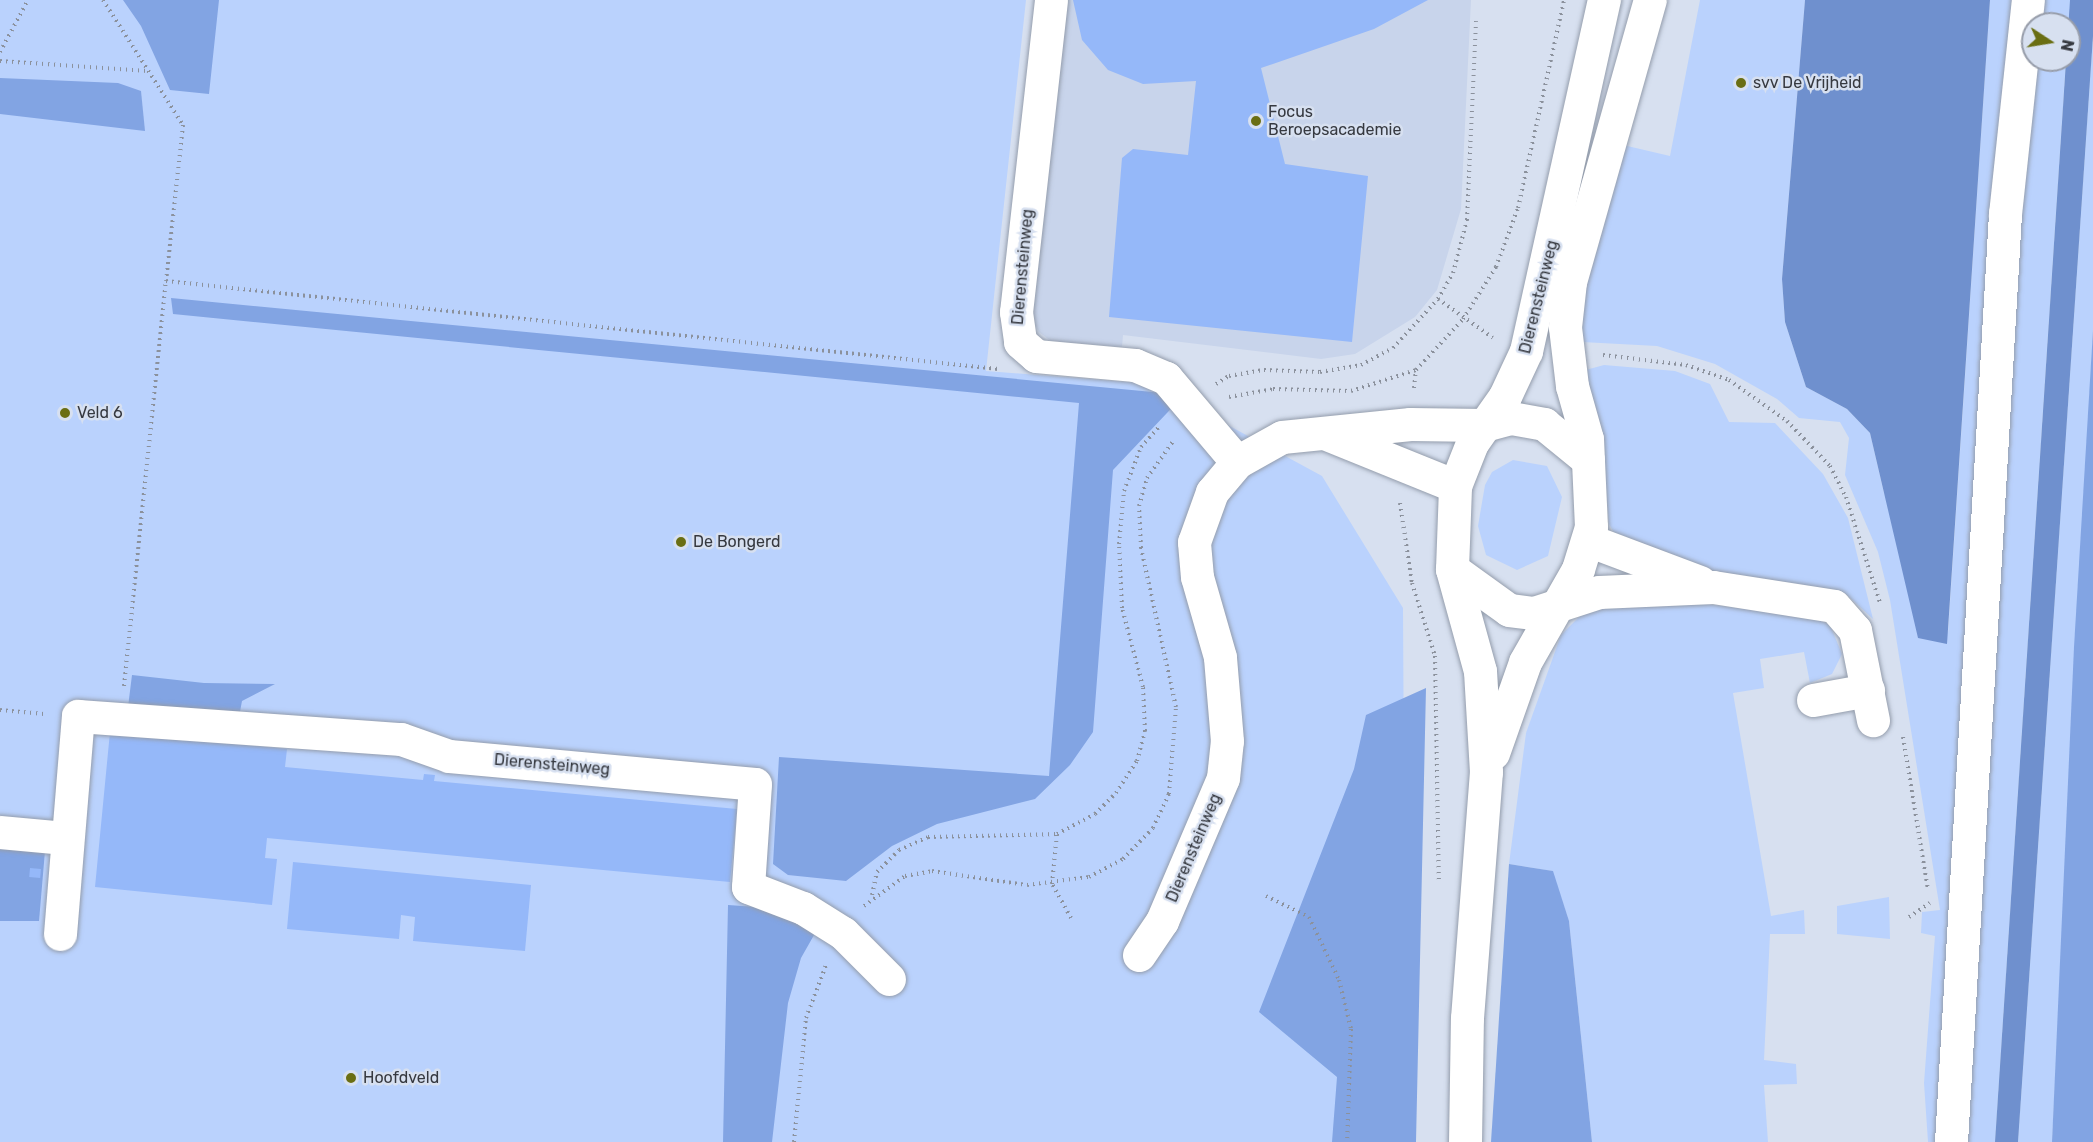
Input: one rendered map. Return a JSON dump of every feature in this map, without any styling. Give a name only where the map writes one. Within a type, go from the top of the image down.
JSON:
[{"type":"main road","name":"Dierensteinweg","points":[[1051,0],[1016,312],[1020,342],[1036,356],[1135,365],[1166,378],[1198,420],[1237,462]]},
{"type":"main road","name":"Dierensteinweg","points":[[1139,954],[1162,921],[1223,778],[1227,741],[1220,657],[1197,577],[1194,542],[1212,492],[1237,462],[1282,437],[1321,432],[1484,425],[1515,379],[1526,351],[1604,0]]},
{"type":"main road","name":"Dierensteinweg","points":[[1588,460],[1569,358],[1570,282],[1650,0]]},
{"type":"main road","points":[[1951,1142],[2007,194],[2028,0]]},
{"type":"main road","points":[[1465,1142],[1467,1018],[1486,772],[1480,671],[1452,569],[1455,486],[1484,425],[1511,418],[1544,424],[1588,460],[1592,494],[1588,540],[1559,605],[1521,671],[1486,772]]},
{"type":"main road","name":"Dierensteinweg","points":[[1321,432],[1455,486]]},
{"type":"main road","points":[[1588,540],[1713,587]]},
{"type":"main road","points":[[1452,569],[1509,610],[1534,614],[1599,592],[1713,587],[1834,606],[1856,630],[1881,712],[1813,700]]},
{"type":"main road","name":"Dierensteinweg","points":[[78,716],[401,739],[449,756],[755,784],[748,887],[803,908],[843,933],[889,979]]},
{"type":"main road","points":[[60,934],[65,838],[78,716]]},
{"type":"main road","points":[[0,832],[65,838]]},
{"type":"path","points":[[0,52],[28,0]]},
{"type":"path","points":[[103,0],[183,124],[121,719]]},
{"type":"path","points":[[0,61],[148,71]]},
{"type":"path","points":[[166,281],[1003,370]]},
{"type":"path","points":[[1438,298],[1489,336],[1526,351]]},
{"type":"path","points":[[1569,358],[1647,356],[1686,364],[1729,380],[1787,421],[1830,466],[1846,497],[1881,610]]},
{"type":"path","points":[[872,896],[905,876],[932,871],[1052,884],[1089,877],[1123,859],[1153,828],[1169,794],[1176,707],[1141,549],[1140,506],[1147,478],[1179,434],[1230,397],[1252,390],[1351,391],[1416,369]]},
{"type":"path","points":[[0,710],[78,716]]},
{"type":"path","points":[[1881,712],[1930,903],[1909,917]]},
{"type":"path","points":[[794,1142],[806,1018],[843,933],[872,896],[884,865],[898,850],[928,837],[1057,834]]},
{"type":"path","points":[[1052,884],[1071,918]]},
{"type":"path","points":[[1266,896],[1310,918],[1340,980],[1351,1029],[1347,1142]]},
{"type":"shaded area","name":"De Bongerd","points":[[0,0],[1026,0],[986,371],[1152,384],[1322,476],[1403,608],[1406,1142],[0,1142]]},
{"type":"shaded area","points":[[123,0],[219,0],[209,94],[170,90],[141,26]]},
{"type":"shaded area","name":"Focus Beroepsacademie","points":[[1060,0],[1471,0],[1461,209],[1437,290],[1415,317],[1355,354],[1321,359],[1123,335],[1122,347],[1051,341],[1039,332],[1032,319]]},
{"type":"shaded area","points":[[1700,0],[1805,0],[1782,279],[1785,322],[1806,387],[1847,409],[1870,433],[1884,493],[1948,633],[1990,0],[2015,0],[1941,1142],[1928,1142],[1924,1083],[1935,936],[1921,933],[1922,912],[1940,910],[1890,600],[1878,552],[1845,475],[1849,438],[1840,422],[1799,418],[1777,399],[1715,364],[1657,346],[1582,342],[1582,270],[1623,145],[1670,156]]},
{"type":"shaded area","points":[[1805,0],[1990,0],[1947,644],[1918,638],[1870,433],[1847,409],[1806,387],[1785,322],[1782,279]]},
{"type":"shaded area","points":[[2039,0],[2070,0],[2070,12],[2039,12]]},
{"type":"shaded area","points":[[2070,0],[2093,0],[2093,36],[2018,1142],[1995,1142],[2065,72],[2081,72],[2081,12],[2069,12]]},
{"type":"shaded area","points":[[2093,36],[2093,330],[2052,1142],[2018,1142]]},
{"type":"shaded area","points":[[2035,72],[2065,72],[1995,1142],[1965,1142],[2012,282]]},
{"type":"shaded area","points":[[0,78],[118,83],[141,91],[145,131],[0,114]]},
{"type":"shaded area","points":[[171,298],[1184,395],[1113,470],[1093,732],[1070,765],[1035,799],[937,824],[892,846],[846,881],[788,875],[773,864],[779,757],[1049,776],[1079,403],[173,314]]},
{"type":"shaded area","points":[[2093,330],[2093,1142],[2052,1142],[2074,647]]},
{"type":"shaded area","points":[[1604,365],[1675,371],[1710,384],[1729,422],[1775,423],[1823,474],[1848,518],[1873,619],[1845,593],[1689,567],[1617,538],[1609,524],[1604,464],[1582,371]]},
{"type":"shaded area","points":[[1513,460],[1547,466],[1562,497],[1548,556],[1517,570],[1486,555],[1478,526],[1485,485],[1492,472]]},
{"type":"shaded area","points":[[1680,601],[1812,617],[1830,625],[1842,654],[1832,674],[1810,683],[1804,652],[1760,659],[1764,688],[1733,693],[1771,916],[1804,910],[1805,934],[1770,934],[1764,1060],[1796,1064],[1797,1084],[1764,1085],[1768,1142],[1592,1142],[1569,921],[1552,871],[1509,864],[1526,733],[1561,635],[1581,615],[1604,605]]},
{"type":"shaded area","points":[[132,675],[204,683],[275,684],[242,701],[239,717],[128,707]]},
{"type":"shaded area","points":[[1426,688],[1416,1142],[1332,1142],[1337,1077],[1259,1012],[1354,769],[1366,715]]},
{"type":"shaded area","points":[[0,846],[45,851],[39,921],[0,921]]},
{"type":"shaded area","points":[[1509,864],[1553,871],[1569,921],[1592,1142],[1491,1142]]},
{"type":"shaded area","points":[[1889,897],[1890,939],[1837,934],[1837,906]]},
{"type":"shaded area","points":[[728,905],[813,911],[822,921],[801,958],[788,1003],[772,1142],[723,1142]]},
{"type":"building","points":[[1073,0],[1428,0],[1374,29],[1261,68],[1285,164],[1368,176],[1352,342],[1109,317],[1122,158],[1133,149],[1188,155],[1196,81],[1143,84],[1108,70],[1082,40]]},
{"type":"building","points":[[110,732],[287,749],[285,767],[423,780],[424,774],[435,775],[434,781],[737,809],[730,882],[267,838],[265,858],[277,859],[272,905],[95,887]]},
{"type":"building","points":[[293,862],[531,885],[525,951],[413,941],[415,917],[401,915],[399,939],[287,929]]},
{"type":"building","points":[[30,868],[41,869],[40,878],[29,877]]},
{"type":"place","name":"svv De Vrijheid","points":[[1741,83]]},
{"type":"place","name":"Focus Beroepsacademie","points":[[1256,121]]},
{"type":"place","name":"Veld 6","points":[[65,413]]},
{"type":"place","name":"De Bongerd","points":[[681,542]]},
{"type":"place","name":"Hoofdveld","points":[[351,1078]]}]
